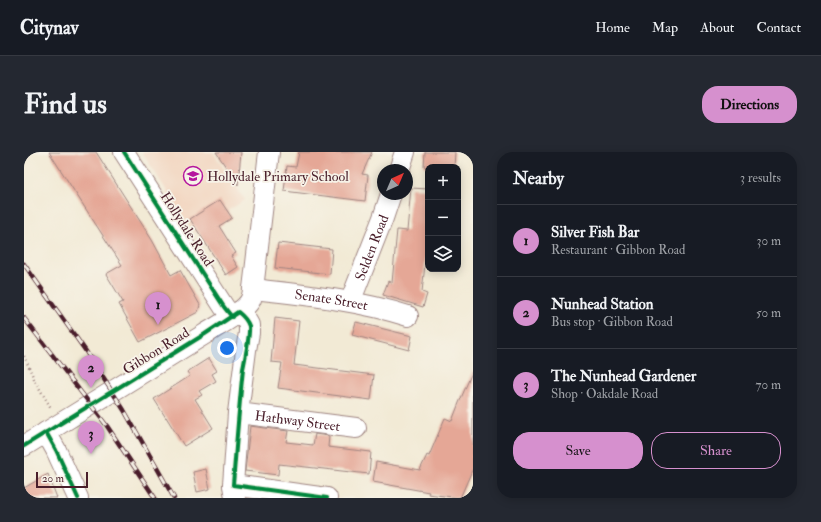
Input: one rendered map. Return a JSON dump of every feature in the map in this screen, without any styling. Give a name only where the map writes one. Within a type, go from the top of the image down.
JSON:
[{"type":"street","name":"Hollydale Road","points":[[124,152],[224,307],[245,318],[249,325],[238,413],[234,491]]},
{"type":"street","name":"Gibbon Road","points":[[24,446],[247,305],[251,298],[253,289],[269,152]]},
{"type":"street","points":[[401,164],[404,152]]},
{"type":"street","name":"Selden Road","points":[[352,301],[354,292],[389,200]]},
{"type":"street","name":"Senate Street","points":[[253,289],[352,301],[408,316]]},
{"type":"street","name":"Hathway Street","points":[[238,413],[356,428]]},
{"type":"street","points":[[46,432],[78,498]]},
{"type":"street","points":[[234,491],[327,498]]},
{"type":"path","points":[[24,356],[35,381],[54,413]]},
{"type":"shaded area","name":"Hollydale Primary School","points":[[142,152],[213,152],[245,200],[193,232]]},
{"type":"building","points":[[49,152],[96,152],[152,240],[171,275],[180,270],[200,305],[198,312],[140,342],[119,304],[123,302],[106,274],[122,265]]},
{"type":"building","points":[[216,152],[241,152],[238,185]]},
{"type":"building","points":[[299,152],[372,152],[362,174],[368,175],[365,201],[284,191],[287,166],[296,167]]},
{"type":"building","points":[[425,152],[455,152],[454,164],[425,164],[424,167]]},
{"type":"building","points":[[413,188],[425,189],[425,264],[422,292],[427,294],[423,307],[383,295],[388,281],[392,283],[397,230],[407,231],[410,200],[413,200]]},
{"type":"building","points":[[220,200],[232,218],[219,226],[236,253],[231,256],[238,267],[226,275],[190,219]]},
{"type":"building","points":[[278,243],[332,249],[330,274],[275,268]]},
{"type":"building","points":[[275,318],[299,321],[294,365],[374,375],[371,400],[278,388],[282,363],[271,362]]},
{"type":"building","points":[[356,322],[412,336],[409,350],[352,335]]},
{"type":"building","points":[[209,358],[217,371],[212,374],[216,381],[199,391],[202,395],[195,399],[213,428],[184,446],[154,399],[190,376],[187,372]]},
{"type":"building","points":[[473,370],[473,468],[460,498],[428,494],[429,492],[373,482],[376,462],[420,470],[427,455],[429,456],[445,418],[452,421]]},
{"type":"building","points":[[250,426],[288,431],[286,442],[313,445],[315,434],[329,436],[328,447],[371,452],[369,474],[279,464],[278,475],[245,471]]},
{"type":"building","points":[[206,469],[210,489],[197,492],[193,472]]},
{"type":"building","points":[[48,474],[57,498],[24,498],[24,488]]},
{"type":"railway","points":[[24,264],[85,350],[124,410],[174,498]]},
{"type":"railway","points":[[24,318],[107,426],[155,498]]},
{"type":"cycle path","points":[[124,152],[224,307],[232,317]]},
{"type":"cycle path","points":[[24,446],[238,312],[247,322],[249,330],[243,369],[233,485],[327,498]]},
{"type":"cycle path","points":[[46,432],[78,498]]},
{"type":"place","name":"Hollydale Primary School","points":[[193,176]]},
{"type":"place","name":"Silver Fish Bar","points":[[158,325]]},
{"type":"place","name":"Nunhead Station","points":[[91,388]]},
{"type":"place","name":"The Nunhead Gardener","points":[[91,454]]}]
